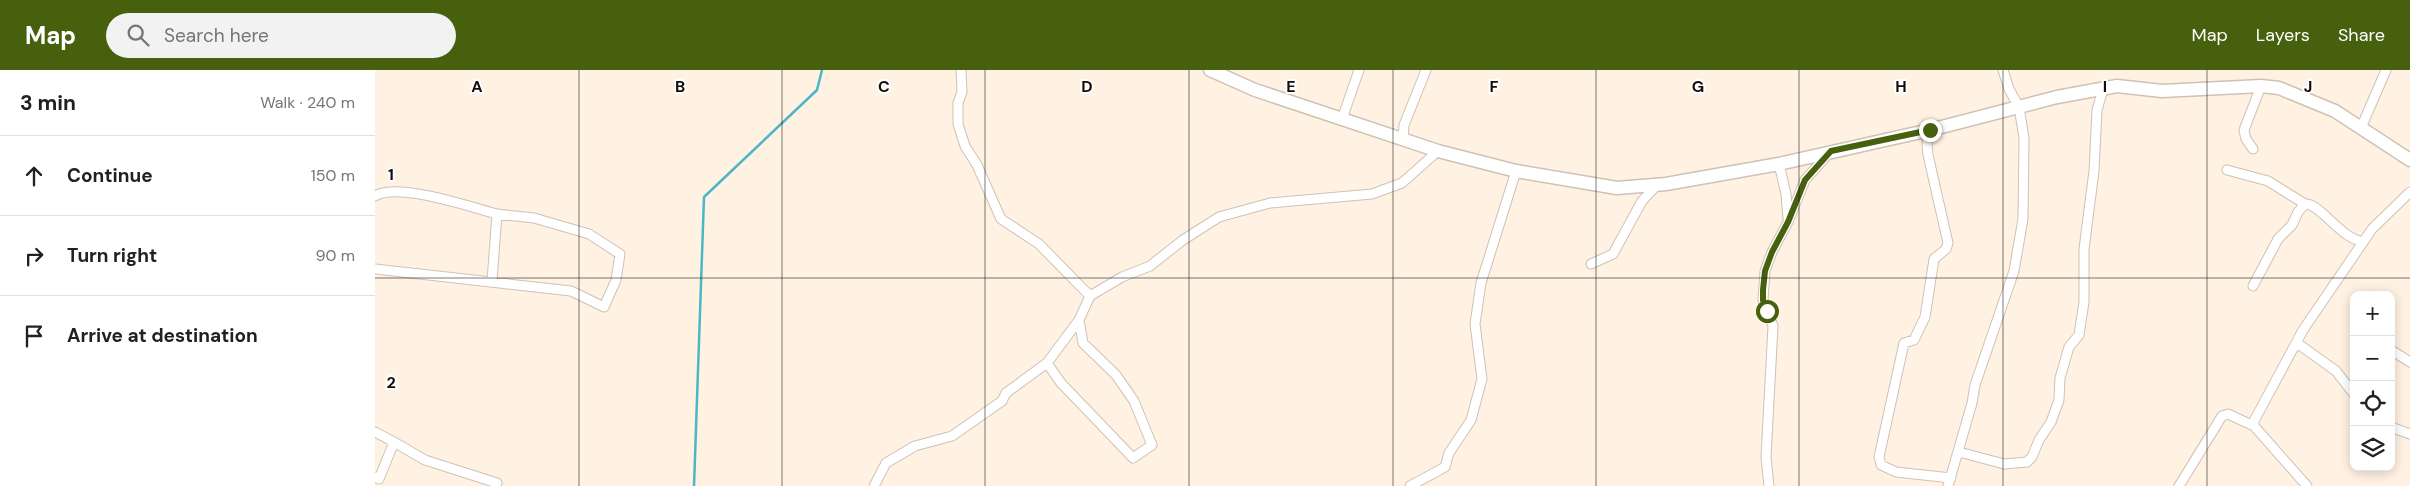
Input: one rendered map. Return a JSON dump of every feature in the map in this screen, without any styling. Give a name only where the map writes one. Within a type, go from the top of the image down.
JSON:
[{"type":"street","points":[[961,70],[962,92],[957,103],[958,124],[965,146],[977,165],[1001,219],[1039,244],[1090,296]]},
{"type":"street","points":[[1210,70],[1248,87],[1438,151],[1516,171],[1617,188],[1657,185],[1779,164],[1930,130],[2019,107],[2103,89],[2131,86],[2162,91],[2261,86],[2279,88],[2335,111],[2410,160]]},
{"type":"street","points":[[1342,119],[1359,70]]},
{"type":"street","points":[[1403,139],[1404,125],[1426,70]]},
{"type":"street","points":[[1930,130],[1927,145],[1928,155],[1948,243],[1946,249],[1934,260],[1925,317],[1914,340],[1904,343],[1879,457],[1881,465],[1896,472],[1949,482],[1959,452],[1975,385],[2013,270],[2021,238],[2025,150],[2019,107],[2009,89],[2003,70]]},
{"type":"street","points":[[2361,128],[2386,70]]},
{"type":"street","points":[[2253,149],[2246,140],[2244,130],[2261,86]]},
{"type":"street","points":[[1959,452],[2004,464],[2027,462],[2032,457],[2039,440],[2051,422],[2059,400],[2060,378],[2069,347],[2079,335],[2084,302],[2084,249],[2094,171],[2097,110],[2103,89]]},
{"type":"street","points":[[874,486],[886,463],[915,446],[952,436],[1002,401],[1006,394],[1047,363],[1079,320],[1090,296],[1122,277],[1150,266],[1183,240],[1219,217],[1270,203],[1373,194],[1402,183],[1438,151]]},
{"type":"street","points":[[1769,486],[1766,457],[1773,326],[1763,300],[1765,271],[1805,180],[1831,151]]},
{"type":"street","points":[[1779,164],[1786,194],[1788,222]]},
{"type":"street","points":[[2227,170],[2269,181],[2305,204],[2314,206],[2347,236],[2363,242]]},
{"type":"street","points":[[1410,486],[1445,467],[1449,453],[1471,420],[1482,378],[1475,324],[1481,283],[1516,171]]},
{"type":"street","points":[[1591,264],[1613,254],[1642,200],[1657,185]]},
{"type":"street","points":[[375,196],[383,191],[423,195],[497,214],[534,218],[589,234],[620,254],[617,280],[605,307],[571,291],[375,269]]},
{"type":"street","points":[[2254,426],[2254,421],[2283,369],[2287,355],[2297,343],[2303,330],[2372,229],[2410,192]]},
{"type":"street","points":[[2253,286],[2278,239],[2292,225],[2298,212],[2305,204]]},
{"type":"street","points":[[492,281],[497,214]]},
{"type":"street","points":[[1047,363],[1061,383],[1133,458],[1152,445],[1134,401],[1116,376],[1083,343],[1079,320]]},
{"type":"street","points":[[2297,343],[2336,371],[2350,389]]},
{"type":"street","points":[[2395,353],[2410,362]]},
{"type":"street","points":[[2179,486],[2223,416],[2228,414],[2254,426],[2307,486]]},
{"type":"street","points":[[2395,429],[2410,434]]},
{"type":"street","points":[[375,432],[425,460],[497,483]]},
{"type":"street","points":[[375,477],[379,478],[395,442]]},
{"type":"waterway","points":[[694,486],[704,197],[817,90],[822,70]]},
{"type":"route","points":[[1767,311],[1763,300],[1763,290],[1765,271],[1772,252],[1788,222],[1805,180],[1831,151],[1930,130]]}]
